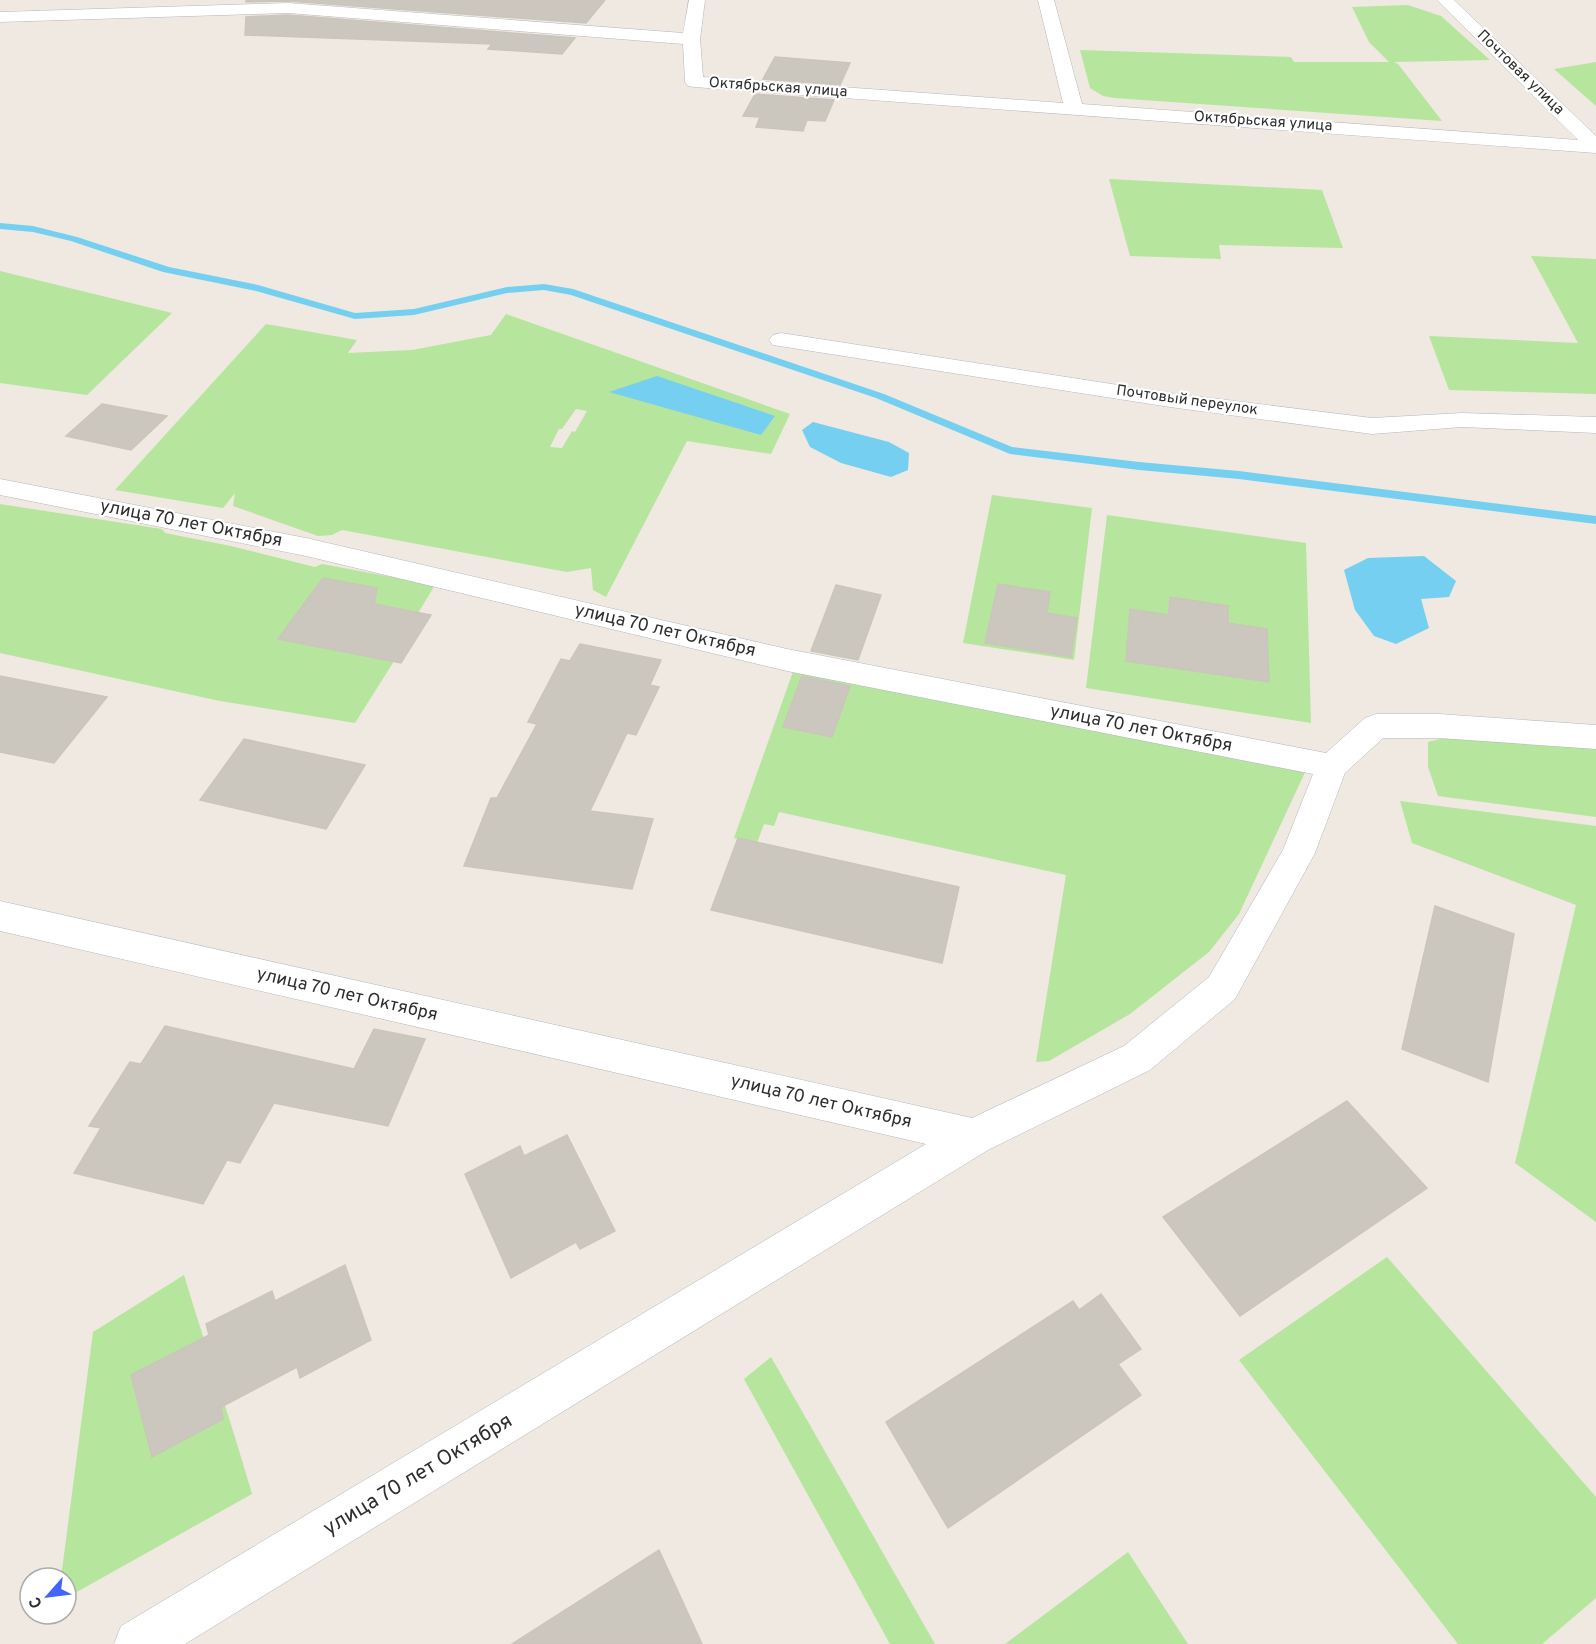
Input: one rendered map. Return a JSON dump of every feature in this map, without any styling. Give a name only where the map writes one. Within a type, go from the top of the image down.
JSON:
[{"type":"street","points":[[0,17],[288,8],[692,39],[697,0]]},
{"type":"street","points":[[1046,0],[1074,108]]},
{"type":"street","name":"Почтовая улица","points":[[1445,0],[1596,147]]},
{"type":"street","name":"Октябрьская улица","points":[[692,39],[694,82],[1596,147]]},
{"type":"street","name":"Почтовый переулок","points":[[781,340],[1170,400],[1372,426],[1462,420],[1596,425]]},
{"type":"street","name":"улица 70 лет Октября","points":[[0,488],[306,547],[787,660],[1332,766]]},
{"type":"street","name":"улица 70 лет Октября","points":[[139,1644],[974,1137],[1137,1058],[1222,988],[1298,853],[1332,766],[1376,726],[1439,726],[1596,737]]},
{"type":"street","name":"улица 70 лет Октября","points":[[0,916],[974,1137]]},
{"type":"green space","points":[[1408,5],[1441,16],[1490,60],[1394,62],[1398,64],[1442,121],[1103,96],[1090,88],[1080,50],[1291,57],[1294,62],[1389,62],[1369,42],[1352,7]]},
{"type":"green space","points":[[1596,62],[1596,106],[1554,69]]},
{"type":"green space","points":[[1109,179],[1322,190],[1343,248],[1219,245],[1221,259],[1130,256]]},
{"type":"green space","points":[[1531,256],[1596,259],[1596,394],[1449,390],[1429,336],[1578,343]]},
{"type":"green space","points":[[0,271],[172,313],[87,395],[0,383]]},
{"type":"green space","points":[[506,314],[790,414],[771,454],[687,441],[606,597],[593,590],[591,568],[567,572],[342,530],[332,535],[318,536],[233,506],[235,493],[223,508],[115,490],[266,324],[357,340],[348,353],[412,350],[491,335]],"holes":[[[576,409],[587,411],[575,432],[572,431],[562,448],[550,447],[559,429],[562,429]]]},
{"type":"green space","points":[[992,495],[1092,508],[1074,660],[963,643]]},
{"type":"green space","points":[[0,504],[162,529],[165,533],[231,546],[315,567],[322,564],[435,585],[397,648],[401,650],[355,723],[220,701],[0,653]]},
{"type":"green space","points":[[1107,515],[1306,543],[1311,723],[1086,688]]},
{"type":"green space","points":[[795,666],[1307,768],[1239,914],[1209,952],[1130,1014],[1049,1061],[1036,1062],[1066,875],[779,812],[774,826],[764,824],[757,843],[734,838]]},
{"type":"green space","points":[[1459,734],[1596,738],[1596,817],[1438,796],[1428,767],[1428,742]]},
{"type":"green space","points":[[1400,801],[1596,826],[1596,1222],[1515,1163],[1576,905],[1412,843]]},
{"type":"green space","points":[[1387,1257],[1596,1497],[1596,1598],[1542,1644],[1458,1644],[1239,1360]]},
{"type":"green space","points":[[184,1275],[252,1494],[78,1591],[78,1566],[63,1566],[93,1332]]},
{"type":"green space","points":[[771,1357],[935,1644],[890,1644],[744,1379]]},
{"type":"green space","points":[[1128,1552],[1188,1644],[1005,1644]]},
{"type":"water","points":[[657,376],[775,416],[761,435],[609,392]]},
{"type":"water","points":[[813,422],[889,442],[909,453],[908,470],[891,477],[841,463],[810,447],[802,430]]},
{"type":"water","points":[[1424,556],[1456,581],[1449,597],[1421,599],[1429,628],[1396,644],[1374,636],[1355,610],[1344,570],[1368,558]]},
{"type":"building","points":[[246,0],[605,0],[586,23],[288,1],[246,2]]},
{"type":"building","points":[[288,15],[575,38],[562,54],[488,49],[492,44],[245,35],[246,17]]},
{"type":"building","points":[[775,57],[850,63],[840,85],[763,79]]},
{"type":"building","points":[[755,94],[834,100],[825,121],[807,120],[803,131],[756,127],[760,117],[743,116]]},
{"type":"building","points":[[102,404],[167,416],[131,450],[66,436]]},
{"type":"building","points":[[323,578],[377,588],[374,604],[431,615],[401,663],[278,639]]},
{"type":"building","points":[[998,584],[1050,592],[1047,613],[1077,618],[1071,657],[985,643]]},
{"type":"building","points":[[836,585],[881,595],[858,660],[811,651]]},
{"type":"building","points":[[1170,597],[1228,606],[1228,623],[1267,629],[1269,682],[1126,661],[1130,609],[1169,615]]},
{"type":"building","points":[[580,644],[661,660],[650,685],[659,687],[636,735],[627,733],[590,811],[653,819],[632,889],[464,866],[491,798],[497,798],[537,724],[528,722],[561,659],[570,661]]},
{"type":"building","points":[[0,676],[107,697],[54,763],[0,752]]},
{"type":"building","points":[[802,676],[850,686],[832,737],[783,727]]},
{"type":"building","points":[[244,739],[365,765],[326,829],[200,800]]},
{"type":"building","points":[[738,838],[959,887],[942,963],[711,910]]},
{"type":"building","points":[[1435,906],[1514,934],[1488,1082],[1402,1049]]},
{"type":"building","points":[[165,1026],[354,1069],[374,1029],[425,1039],[388,1126],[274,1103],[240,1163],[227,1160],[203,1204],[74,1173],[101,1128],[89,1126],[130,1062],[141,1064]]},
{"type":"building","points":[[1347,1101],[1427,1188],[1240,1316],[1163,1217]]},
{"type":"building","points":[[567,1135],[615,1231],[580,1249],[576,1242],[511,1278],[465,1174],[520,1146],[524,1156]]},
{"type":"building","points":[[345,1265],[371,1340],[300,1378],[297,1367],[221,1407],[223,1419],[152,1457],[131,1375],[209,1335],[206,1324],[272,1291],[275,1301]]},
{"type":"building","points":[[1101,1294],[1141,1349],[1118,1364],[1141,1395],[948,1528],[886,1422],[1073,1301],[1079,1310]]},
{"type":"building","points":[[659,1550],[702,1644],[512,1644]]},
{"type":"waterway","points":[[0,226],[33,229],[74,239],[167,270],[258,288],[355,316],[414,312],[507,290],[544,287],[573,292],[880,396],[1010,450],[1139,466],[1239,475],[1596,520]]}]
